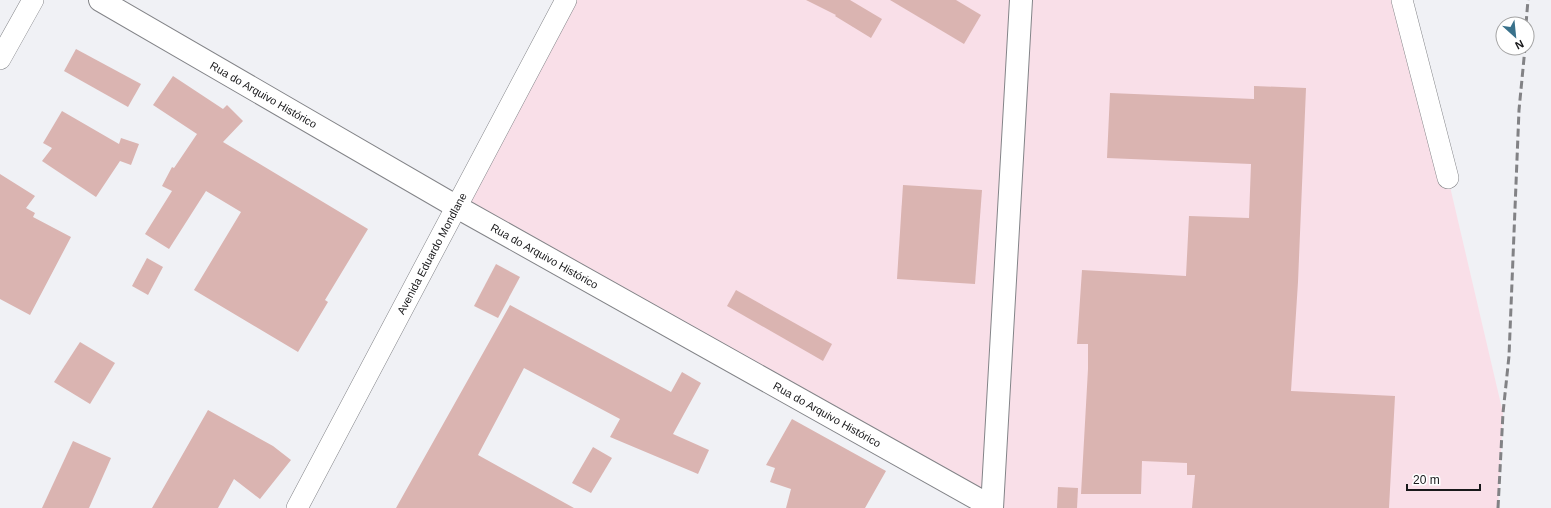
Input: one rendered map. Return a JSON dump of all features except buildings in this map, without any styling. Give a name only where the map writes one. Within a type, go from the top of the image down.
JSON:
[{"type":"street","points":[[0,59],[33,0]]},
{"type":"street","name":"Rua do Arquivo Histórico","points":[[100,0],[457,207],[992,508]]},
{"type":"street","name":"Avenida Eduardo Mondlane","points":[[297,508],[566,0]]},
{"type":"street","points":[[992,508],[1021,0]]},
{"type":"street","points":[[1402,0],[1448,178]]},
{"type":"shaded area","points":[[566,0],[1402,0],[1448,178],[1503,413],[1498,508],[992,508],[457,207]]},
{"type":"railway","points":[[1527,16],[1528,0]]},
{"type":"railway","points":[[1498,508],[1503,413],[1509,356],[1519,110],[1524,56]]}]
